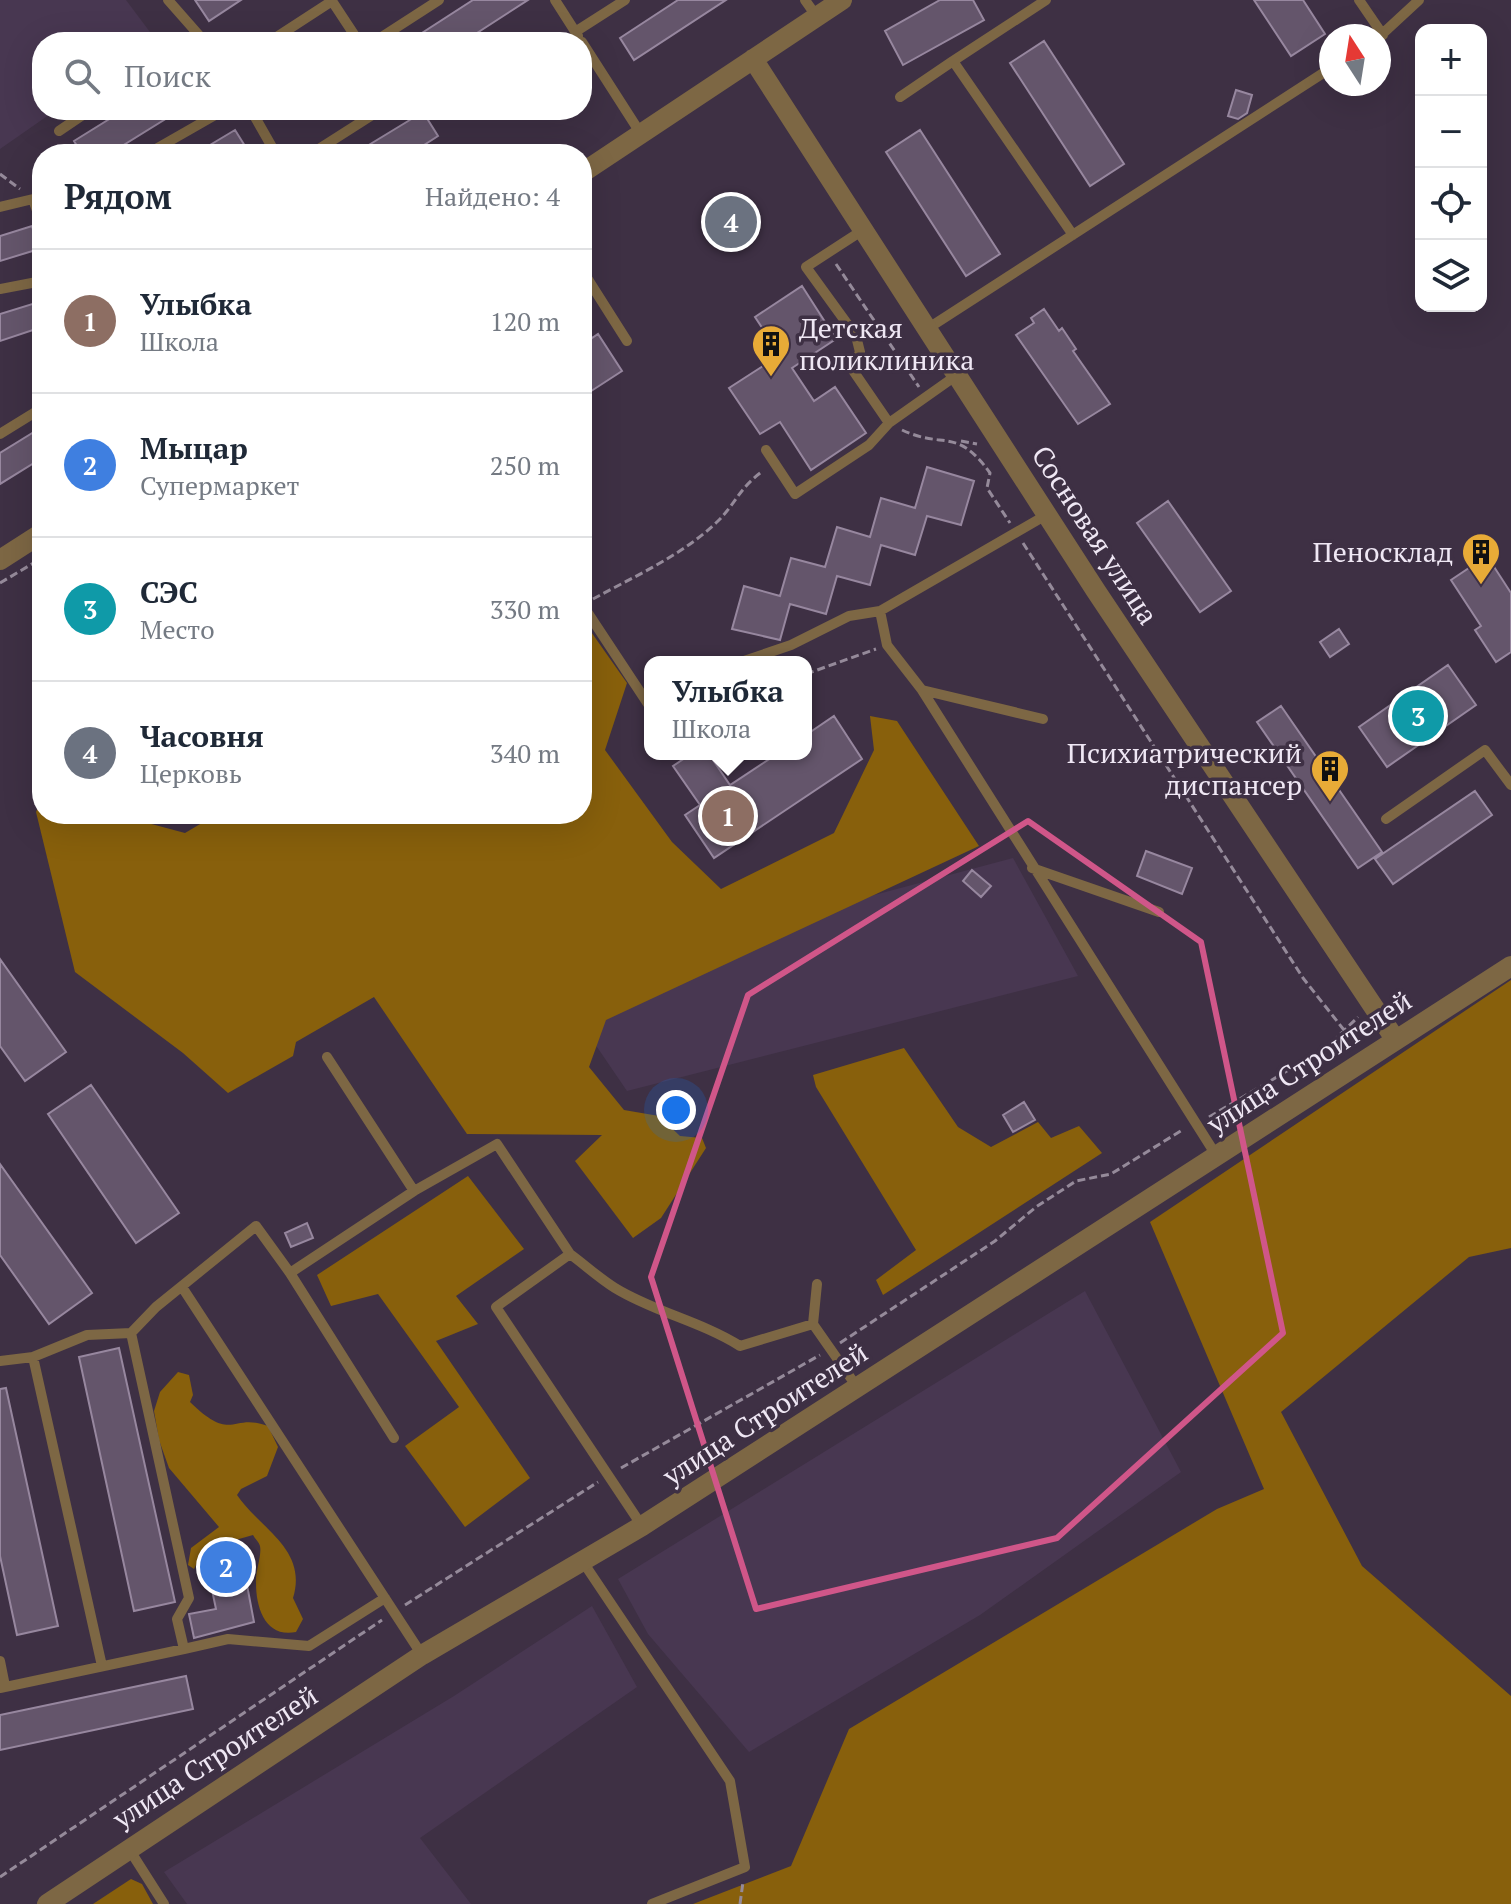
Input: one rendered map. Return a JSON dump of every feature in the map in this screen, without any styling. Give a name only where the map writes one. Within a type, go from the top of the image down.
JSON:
[{"type":"street","points":[[592,166],[753,59],[811,8],[842,0]]},
{"type":"street","name":"Сосновая улица","points":[[753,59],[1048,514],[1395,1039]]},
{"type":"street","points":[[0,560],[32,539]]},
{"type":"street","name":"улица Строителей","points":[[47,1904],[128,1847],[422,1655],[642,1526],[1511,966]]},
{"type":"lane","points":[[168,0],[193,32]]},
{"type":"lane","points":[[389,32],[439,0]]},
{"type":"lane","points":[[555,0],[576,32]]},
{"type":"lane","points":[[588,32],[625,0]]},
{"type":"lane","points":[[900,97],[1046,0]]},
{"type":"lane","points":[[1359,0],[1374,24]]},
{"type":"lane","points":[[1391,27],[1419,0]]},
{"type":"lane","points":[[284,32],[332,1],[352,32]]},
{"type":"lane","points":[[592,58],[641,134]]},
{"type":"lane","points":[[953,61],[1073,235]]},
{"type":"lane","points":[[927,329],[1319,76]]},
{"type":"lane","points":[[59,131],[75,120]]},
{"type":"lane","points":[[164,144],[206,120]]},
{"type":"lane","points":[[257,120],[270,144]]},
{"type":"lane","points":[[327,144],[364,120]]},
{"type":"lane","points":[[0,207],[32,199]]},
{"type":"lane","points":[[864,230],[806,267],[856,336],[860,352],[852,369],[889,423]]},
{"type":"lane","points":[[0,289],[32,283]]},
{"type":"lane","points":[[592,286],[627,341]]},
{"type":"lane","points":[[766,450],[795,494],[869,445],[889,423],[957,375]]},
{"type":"lane","points":[[0,434],[32,414]]},
{"type":"lane","points":[[759,656],[791,645],[849,616],[880,611],[1048,514]]},
{"type":"lane","points":[[880,611],[887,645],[922,690],[1216,1155]]},
{"type":"lane","points":[[592,619],[644,691]]},
{"type":"lane","points":[[922,690],[1043,719]]},
{"type":"lane","points":[[1386,819],[1485,750],[1511,785]]},
{"type":"lane","points":[[1032,868],[1159,912]]},
{"type":"lane","points":[[327,1057],[414,1191]]},
{"type":"lane","points":[[290,1273],[414,1191],[497,1144],[570,1254],[616,1288],[677,1316],[708,1326],[740,1346],[813,1324]]},
{"type":"lane","points":[[0,1361],[33,1357],[87,1335],[131,1333],[256,1226],[290,1273],[394,1438]]},
{"type":"lane","points":[[570,1254],[496,1307],[642,1526]]},
{"type":"lane","points":[[817,1284],[813,1324],[857,1387]]},
{"type":"lane","points":[[182,1287],[422,1655]]},
{"type":"lane","points":[[131,1333],[189,1598],[177,1619],[184,1649]]},
{"type":"lane","points":[[33,1357],[102,1666]]},
{"type":"lane","points":[[583,1562],[730,1781],[745,1867],[652,1904]]},
{"type":"lane","points":[[0,1661],[3,1687],[228,1639],[309,1646],[385,1598]]},
{"type":"lane","points":[[128,1847],[164,1904]]},
{"type":"path","points":[[828,253],[926,397]]},
{"type":"path","points":[[889,423],[912,434],[957,440],[975,452],[990,473],[987,488],[1303,978],[1344,1030]]},
{"type":"path","points":[[592,600],[679,552],[719,520],[744,484],[775,464]]},
{"type":"path","points":[[0,583],[32,564]]},
{"type":"path","points":[[812,672],[887,645]]},
{"type":"path","points":[[0,1877],[394,1612],[608,1475],[831,1349],[872,1318],[995,1241],[1036,1207],[1076,1181],[1111,1174],[1194,1123],[1227,1109],[1326,1048],[1371,1004]]},
{"type":"path","points":[[740,1904],[745,1867]]},
{"type":"highlighted area","points":[[1028,821],[1201,942],[1283,1333],[1057,1538],[756,1609],[651,1277],[748,995]]},
{"type":"shaded area","points":[[0,0],[126,0],[150,32],[32,32],[32,120],[42,120],[0,149]]},
{"type":"shaded area","points":[[592,633],[627,683],[605,750],[672,842],[721,889],[834,833],[874,750],[870,716],[897,721],[979,846],[606,1020],[589,1067],[624,1110],[659,1116],[680,1136],[702,1138],[706,1148],[661,1218],[633,1238],[575,1161],[602,1135],[467,1134],[374,997],[296,1042],[293,1056],[228,1093],[183,1053],[75,972],[39,824],[151,824],[185,833],[200,824],[592,824]]},
{"type":"shaded area","points":[[1013,858],[1078,976],[627,1091],[552,981]]},
{"type":"shaded area","points":[[1511,980],[1511,1248],[1469,1257],[1281,1412],[1362,1566],[1511,1696],[1511,1904],[693,1904],[791,1866],[849,1729],[1217,1509],[1264,1489],[1150,1222]]},
{"type":"shaded area","points":[[904,1048],[958,1127],[991,1147],[1038,1122],[1051,1138],[1079,1126],[1102,1153],[883,1295],[876,1280],[916,1250],[816,1087],[813,1075]]},
{"type":"shaded area","points":[[468,1176],[524,1249],[456,1296],[478,1324],[436,1341],[530,1478],[465,1527],[405,1446],[459,1407],[378,1294],[331,1306],[317,1275]]},
{"type":"shaded area","points":[[1085,1291],[1181,1472],[980,1615],[749,1752],[648,1634],[618,1579]]},
{"type":"shaded area","points":[[178,1372],[189,1375],[193,1395],[190,1402],[204,1415],[224,1424],[246,1422],[268,1426],[278,1447],[267,1476],[241,1489],[237,1495],[279,1541],[294,1566],[296,1581],[293,1598],[303,1619],[296,1632],[277,1631],[261,1612],[256,1583],[260,1546],[253,1535],[204,1549],[194,1569],[188,1565],[191,1548],[219,1527],[169,1468],[159,1440],[154,1411],[160,1392]]},
{"type":"shaded area","points":[[592,1606],[637,1687],[420,1838],[471,1904],[187,1904],[164,1872],[454,1696]]},
{"type":"shaded area","points":[[131,1879],[142,1884],[153,1904],[93,1904]]},
{"type":"building","points":[[195,0],[241,0],[209,21]]},
{"type":"building","points":[[473,0],[528,0],[478,32],[423,32]]},
{"type":"building","points":[[678,0],[726,0],[634,60],[620,38]]},
{"type":"building","points":[[940,0],[973,0],[984,20],[903,65],[885,31]]},
{"type":"building","points":[[1254,0],[1303,0],[1319,25],[1319,38],[1291,56]]},
{"type":"building","points":[[1044,41],[1124,164],[1090,186],[1010,63]]},
{"type":"building","points":[[1236,90],[1252,95],[1247,113],[1238,119],[1228,116]]},
{"type":"building","points":[[108,120],[164,120],[125,144],[76,144],[74,141]]},
{"type":"building","points":[[410,120],[428,120],[438,136],[426,144],[370,144]]},
{"type":"building","points":[[235,130],[244,144],[212,144]]},
{"type":"building","points":[[920,130],[1000,254],[966,276],[886,152]]},
{"type":"building","points":[[32,226],[32,251],[0,261],[0,236]]},
{"type":"building","name":"Детская поликлиника","points":[[802,286],[836,339],[792,368],[814,401],[835,387],[866,433],[811,470],[780,422],[760,434],[729,388],[780,355],[755,317]]},
{"type":"building","points":[[32,304],[32,330],[0,341],[0,314]]},
{"type":"building","points":[[1044,309],[1059,331],[1062,328],[1076,349],[1073,351],[1110,404],[1078,424],[1016,335],[1034,323],[1031,318]]},
{"type":"building","points":[[598,334],[622,371],[592,390],[592,338]]},
{"type":"building","points":[[32,433],[32,464],[0,484],[0,453]]},
{"type":"building","points":[[927,467],[974,481],[961,525],[927,516],[915,555],[881,545],[870,585],[837,576],[826,614],[790,604],[780,640],[732,629],[744,586],[780,596],[791,558],[825,567],[837,527],[870,537],[881,498],[915,508]]},
{"type":"building","points":[[1168,501],[1231,591],[1200,612],[1137,523]]},
{"type":"building","points":[[1487,556],[1511,593],[1511,652],[1496,662],[1475,630],[1481,626],[1451,580]]},
{"type":"building","points":[[1339,629],[1349,644],[1330,657],[1320,642]]},
{"type":"building","points":[[1448,665],[1476,705],[1387,767],[1359,727]]},
{"type":"building","points":[[1281,706],[1382,852],[1358,868],[1257,722]]},
{"type":"building","points":[[834,716],[862,759],[714,858],[685,815],[700,805],[673,766],[682,760],[713,760],[730,785],[768,760],[812,760],[812,731]]},
{"type":"building","points":[[1475,791],[1492,815],[1393,884],[1375,859]]},
{"type":"building","points":[[1146,851],[1192,868],[1182,894],[1137,876]]},
{"type":"building","points":[[972,870],[991,886],[981,897],[963,881]]},
{"type":"building","points":[[0,959],[66,1052],[25,1081],[0,1046]]},
{"type":"building","points":[[91,1085],[179,1213],[136,1243],[48,1114]]},
{"type":"building","points":[[1024,1102],[1035,1120],[1013,1132],[1003,1115]]},
{"type":"building","points":[[0,1164],[92,1293],[49,1324],[0,1255]]},
{"type":"building","points":[[307,1223],[313,1238],[291,1247],[285,1233]]},
{"type":"building","points":[[119,1348],[175,1602],[134,1611],[79,1357]]},
{"type":"building","points":[[6,1388],[58,1626],[17,1635],[0,1556],[0,1389]]},
{"type":"building","points":[[240,1548],[254,1622],[194,1638],[189,1614],[216,1609],[205,1556]]},
{"type":"building","points":[[186,1676],[193,1709],[0,1750],[0,1715]]},
{"type":"place","name":"Часовня","points":[[731,222]]},
{"type":"place","name":"Детская поликлиника","points":[[771,378]]},
{"type":"place","name":"Пеносклад","points":[[1481,586]]},
{"type":"place","name":"СЭС","points":[[1418,716]]},
{"type":"place","name":"Психиатрический диспансер","points":[[1330,803]]},
{"type":"place","name":"Улыбка","points":[[728,816]]},
{"type":"place","name":"Мыцар","points":[[226,1567]]}]
